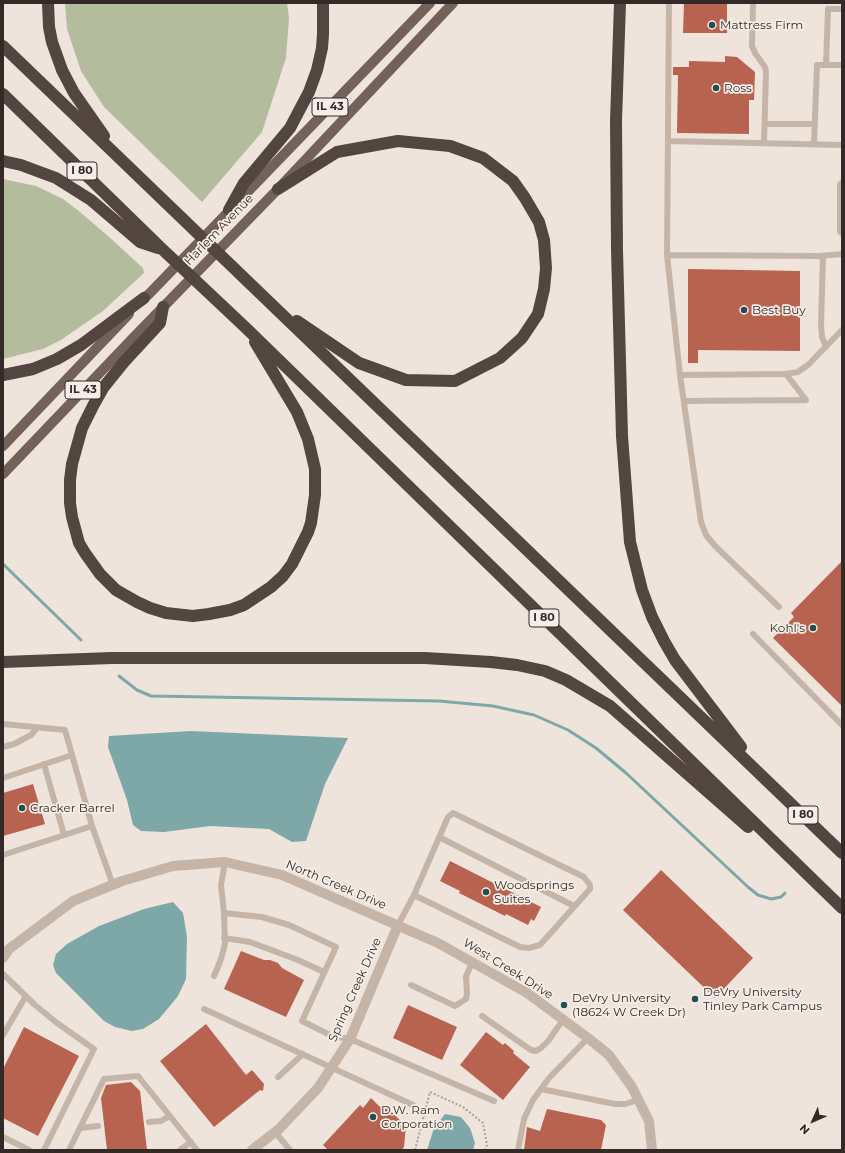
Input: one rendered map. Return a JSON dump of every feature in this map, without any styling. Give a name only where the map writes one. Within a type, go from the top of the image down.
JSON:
[{"type":"highway","points":[[48,3],[49,27],[52,42],[62,70],[74,93],[119,158]]},
{"type":"highway","points":[[229,210],[244,183],[290,128],[309,92],[317,70],[322,48],[323,3]]},
{"type":"highway","points":[[620,3],[616,121],[617,250],[622,436],[630,542],[642,590],[652,617],[675,660],[764,778]]},
{"type":"highway","name":"I 80","points":[[3,46],[842,853]]},
{"type":"highway","name":"I 80","points":[[3,94],[161,248],[246,328],[842,909]]},
{"type":"highway","points":[[267,300],[359,363],[406,380],[455,381],[500,358],[522,338],[538,314],[544,289],[546,268],[544,240],[539,222],[513,181],[483,158],[450,146],[398,141],[337,152],[278,189]]},
{"type":"highway","points":[[3,161],[27,167],[56,178],[91,200],[140,242],[161,248]]},
{"type":"highway","points":[[3,375],[33,369],[57,359],[81,345],[147,296]]},
{"type":"highway","points":[[163,307],[160,323],[124,362],[103,388],[93,406],[82,428],[78,442],[72,464],[69,491],[75,531],[82,548],[93,566],[106,581],[125,596],[150,608],[166,613],[193,616],[209,614],[230,610],[244,605],[256,598],[271,588],[292,564],[302,547],[311,523],[315,495],[315,470],[308,439],[297,412],[246,328]]},
{"type":"highway","points":[[3,662],[112,658],[425,658],[498,662],[545,671],[566,680],[610,706],[842,909]]},
{"type":"main road","name":"Harlem Avenue","points":[[3,446],[430,3]]},
{"type":"main road","name":"Harlem Avenue","points":[[3,474],[243,223],[278,189],[453,3]]},
{"type":"street","points":[[842,185],[842,231]]},
{"type":"street","name":"North Creek Drive","points":[[3,958],[6,945],[72,901],[114,884],[173,866],[225,862],[282,874],[398,925]]},
{"type":"street","name":"West Creek Drive","points":[[398,925],[438,943],[527,993],[609,1055],[632,1087],[649,1122],[652,1150]]},
{"type":"street","name":"Spring Creek Drive","points":[[252,1150],[275,1132],[318,1088],[332,1067],[350,1039],[398,925]]},
{"type":"lane","points":[[669,3],[667,255],[680,375],[701,522],[706,535],[715,546],[779,608]]},
{"type":"lane","points":[[753,3],[752,46],[765,67],[766,72],[764,143]]},
{"type":"lane","points":[[826,65],[828,9],[842,9]]},
{"type":"lane","points":[[814,144],[817,65],[842,65]]},
{"type":"lane","points":[[764,124],[815,124]]},
{"type":"lane","points":[[668,141],[842,144]]},
{"type":"lane","points":[[667,255],[823,256],[842,254]]},
{"type":"lane","points":[[823,256],[821,325],[822,337],[826,347]]},
{"type":"lane","points":[[680,375],[786,374],[798,372],[809,364],[842,330]]},
{"type":"lane","points":[[684,401],[806,400],[786,374]]},
{"type":"lane","points":[[753,634],[842,725]]},
{"type":"lane","points":[[3,724],[65,730],[92,826],[114,884]]},
{"type":"lane","points":[[3,747],[14,744],[31,735],[37,728]]},
{"type":"lane","points":[[3,778],[72,755]]},
{"type":"lane","points":[[44,764],[64,835]]},
{"type":"lane","points":[[398,925],[414,895],[448,816],[453,813],[584,877],[590,885],[590,889],[540,945],[529,948],[520,947],[414,895]]},
{"type":"lane","points":[[3,854],[92,826]]},
{"type":"lane","points":[[439,837],[574,906]]},
{"type":"lane","points":[[214,976],[221,959],[224,944],[224,913],[221,884],[225,862]]},
{"type":"lane","points":[[224,913],[262,917],[289,925],[336,947],[302,1021],[332,1036],[350,1039],[494,1101]]},
{"type":"lane","points":[[224,938],[250,942],[298,960],[324,972]]},
{"type":"lane","points":[[411,985],[454,1006],[462,1003],[466,999],[466,976],[472,961]]},
{"type":"lane","points":[[3,974],[57,1023],[94,1049],[44,1150]]},
{"type":"lane","points":[[3,1035],[26,996]]},
{"type":"lane","points":[[204,1009],[413,1104]]},
{"type":"lane","points":[[482,1016],[531,1050],[536,1051],[548,1041],[563,1020]]},
{"type":"lane","points":[[518,1150],[524,1120],[533,1100],[549,1078],[588,1038]]},
{"type":"lane","points":[[278,1077],[303,1054]]},
{"type":"lane","points":[[69,1150],[104,1079],[138,1076],[197,1150]]},
{"type":"lane","points":[[541,1089],[615,1104],[625,1104],[638,1100]]},
{"type":"lane","points":[[149,1122],[161,1121],[170,1116]]},
{"type":"lane","points":[[80,1128],[98,1126]]},
{"type":"lane","points":[[275,1132],[290,1150]]},
{"type":"lane","points":[[3,1137],[29,1150]]},
{"type":"lane","points":[[180,1150],[191,1142]]},
{"type":"path","points":[[415,1150],[430,1092],[463,1107],[483,1123],[487,1145],[486,1150]]},
{"type":"green space","points":[[65,3],[287,3],[289,18],[286,58],[262,132],[202,202],[104,107],[81,71],[67,29]]},
{"type":"green space","points":[[3,179],[36,186],[63,199],[108,236],[143,268],[144,273],[103,311],[61,340],[43,349],[3,359]]},
{"type":"water","points":[[191,731],[348,738],[325,784],[306,841],[292,842],[269,829],[210,826],[164,832],[141,831],[133,825],[127,800],[108,747],[109,736]]},
{"type":"water","points":[[173,902],[183,913],[187,937],[186,979],[178,996],[159,1019],[143,1029],[132,1031],[115,1027],[104,1021],[56,973],[53,965],[56,954],[67,944],[99,926],[144,909]]},
{"type":"water","points":[[445,1114],[461,1117],[470,1128],[475,1143],[473,1150],[427,1150],[434,1128]]},
{"type":"building","points":[[684,3],[727,3],[727,33],[683,33]]},
{"type":"building","name":"Ross","points":[[725,56],[737,57],[755,72],[754,100],[749,100],[749,134],[677,133],[678,75],[673,75],[673,67],[689,67],[689,61],[725,62]]},
{"type":"building","name":"Best Buy","points":[[688,269],[800,271],[800,351],[698,350],[698,363],[688,363]]},
{"type":"building","name":"Kohl's","points":[[842,561],[842,706],[773,638],[794,617],[791,613]]},
{"type":"building","name":"Cracker Barrel","points":[[33,784],[45,824],[3,836],[3,793]]},
{"type":"building","name":"Woodsprings Suites","points":[[450,861],[541,907],[534,921],[531,919],[528,925],[506,914],[505,916],[459,893],[460,891],[440,881]]},
{"type":"building","name":"DeVry University Tinley Park Campus","points":[[661,870],[753,958],[715,998],[623,910]]},
{"type":"building","points":[[241,951],[264,960],[270,960],[278,963],[282,968],[304,980],[286,1017],[224,989]]},
{"type":"building","points":[[408,1005],[457,1027],[442,1060],[393,1038]]},
{"type":"building","points":[[206,1024],[246,1075],[252,1070],[264,1084],[263,1091],[260,1090],[214,1127],[160,1061]]},
{"type":"building","points":[[24,1027],[79,1056],[38,1136],[3,1118],[3,1069]]},
{"type":"building","points":[[486,1032],[503,1045],[505,1043],[514,1051],[513,1053],[530,1067],[503,1100],[460,1065]]},
{"type":"building","points":[[131,1082],[140,1091],[147,1150],[107,1150],[101,1098],[106,1085]]},
{"type":"building","name":"D.W. Ram Corporation","points":[[371,1098],[380,1107],[383,1104],[406,1126],[404,1147],[402,1150],[328,1150],[323,1145],[360,1105],[363,1108]]},
{"type":"building","points":[[547,1109],[601,1120],[606,1125],[601,1150],[524,1150],[527,1127],[540,1131]]},
{"type":"waterway","points":[[3,564],[81,640]]},
{"type":"waterway","points":[[119,676],[137,690],[151,696],[439,701],[493,706],[534,715],[568,730],[596,748],[626,773],[758,895],[771,899],[781,897],[785,893]]},
{"type":"place","name":"Mattress Firm","points":[[712,25]]},
{"type":"place","name":"Ross","points":[[716,88]]},
{"type":"place","name":"Best Buy","points":[[744,310]]},
{"type":"place","name":"Kohl's","points":[[813,628]]},
{"type":"place","name":"Cracker Barrel","points":[[22,808]]},
{"type":"place","name":"Woodsprings Suites","points":[[486,892]]},
{"type":"place","name":"DeVry University Tinley Park Campus","points":[[695,999]]},
{"type":"place","name":"DeVry University (18624 W Creek Dr)","points":[[564,1005]]},
{"type":"place","name":"D.W. Ram Corporation","points":[[373,1117]]}]
